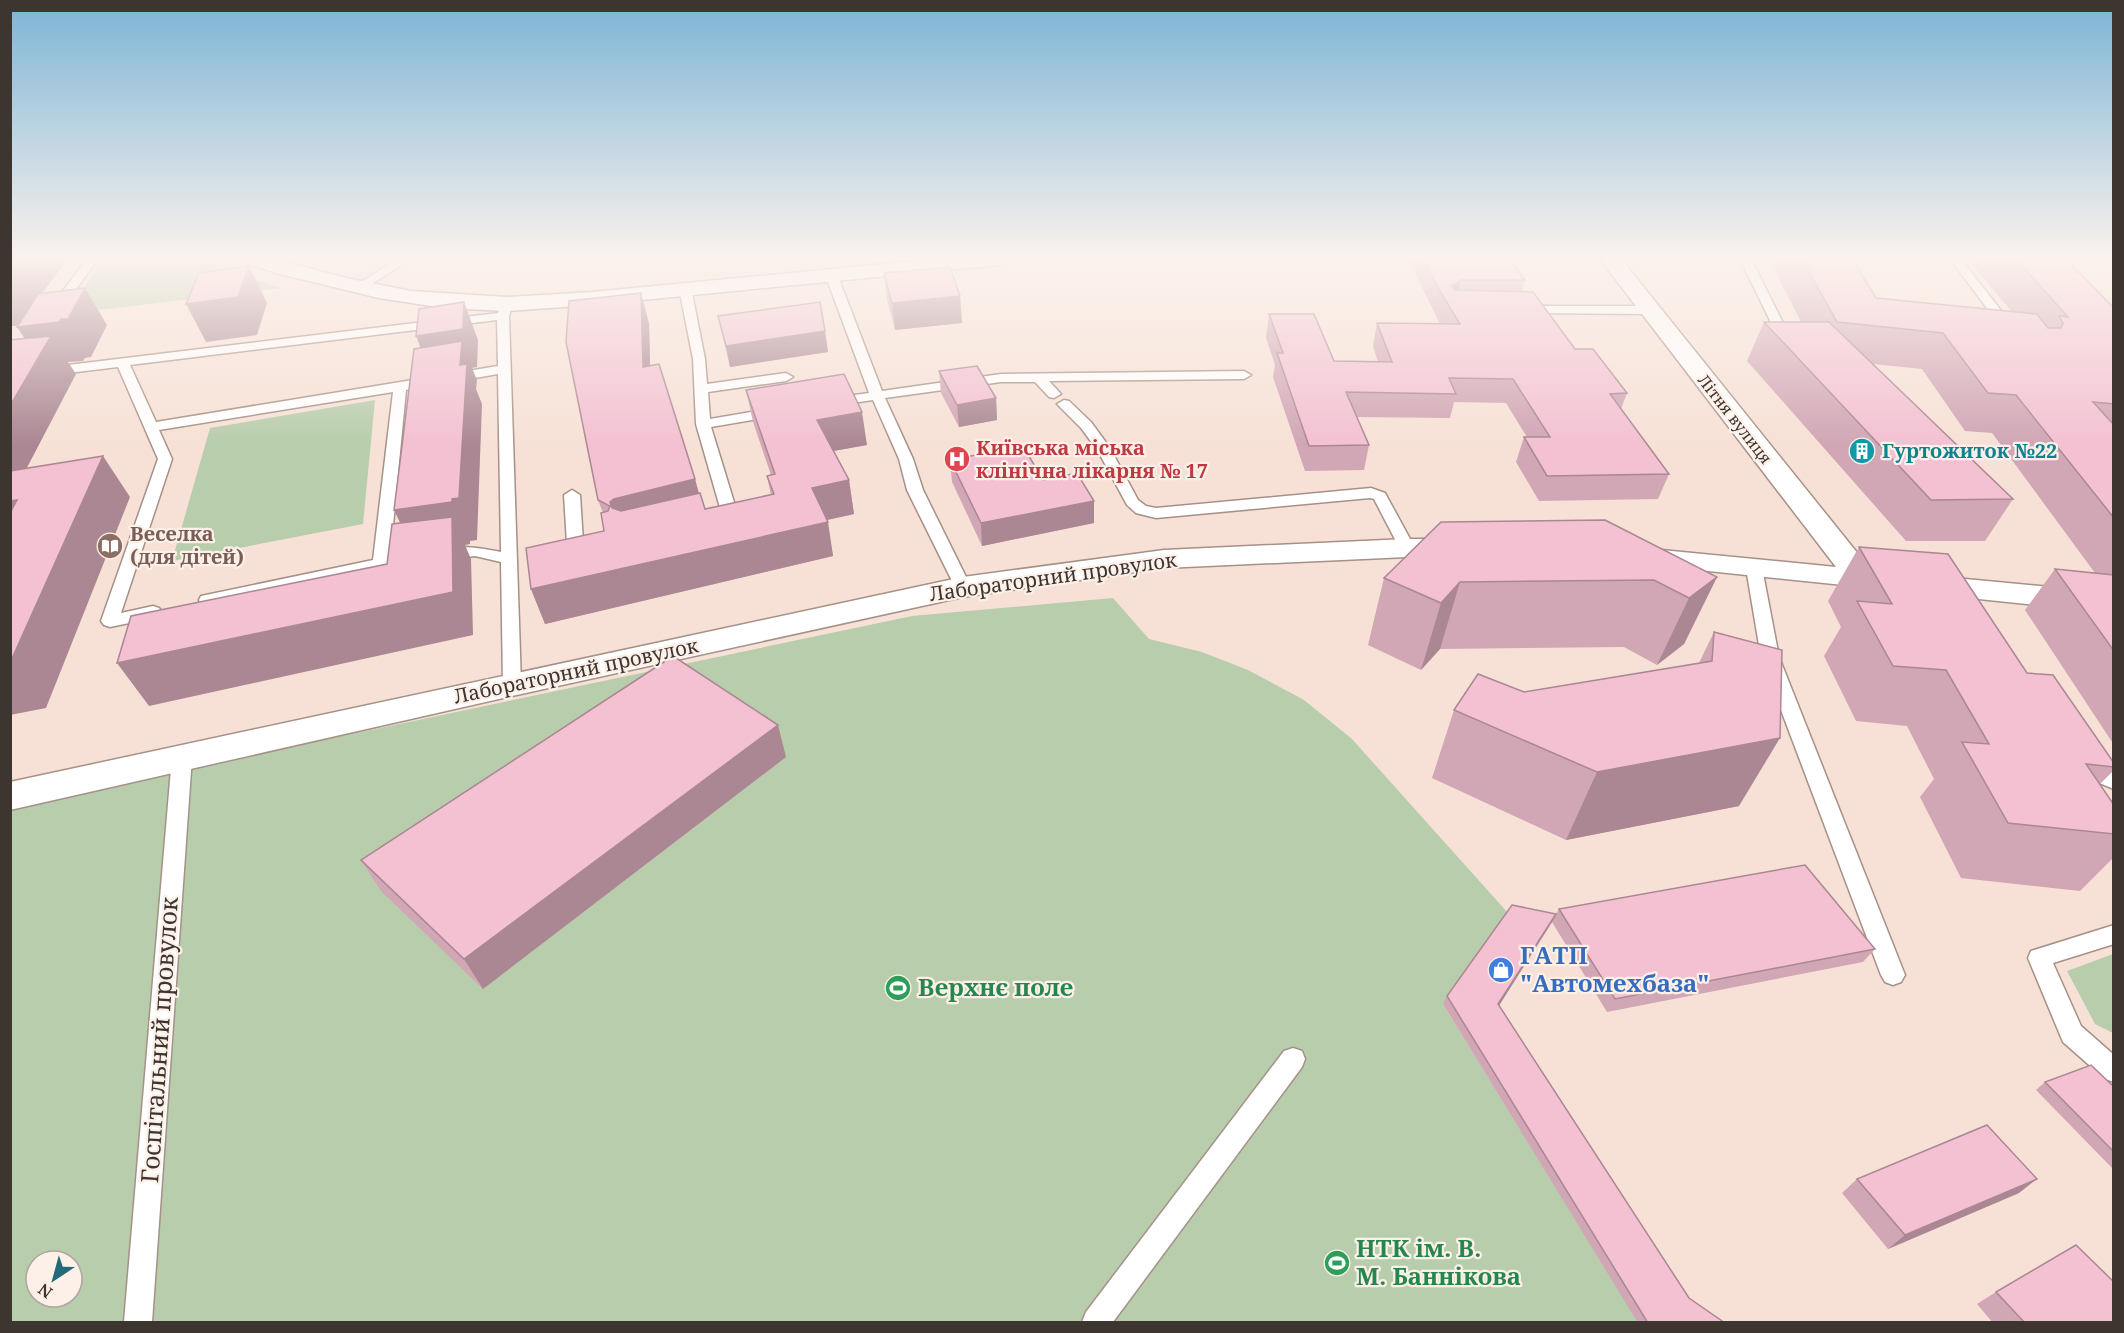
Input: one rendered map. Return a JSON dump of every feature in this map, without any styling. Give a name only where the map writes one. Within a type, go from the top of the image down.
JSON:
[{"type":"street","name":"Літня вулиця","points":[[1659,321],[1861,578]]},
{"type":"street","name":"Лабораторний провулок","points":[[10,796],[512,684],[963,587],[1164,559],[1407,548],[1485,549]]},
{"type":"street","points":[[1609,554],[1861,578],[1960,596],[2114,603]]},
{"type":"lane","points":[[10,376],[422,321]]},
{"type":"lane","points":[[504,321],[503,369],[512,684]]},
{"type":"lane","points":[[691,321],[699,359],[703,424],[729,512],[725,516],[704,521]]},
{"type":"lane","points":[[849,321],[877,395],[906,459],[915,490],[963,587]]},
{"type":"lane","points":[[1776,321],[1789,347]]},
{"type":"lane","points":[[2002,321],[2018,342]]},
{"type":"lane","points":[[122,362],[165,459],[110,621],[166,609]]},
{"type":"lane","points":[[151,427],[503,369]]},
{"type":"lane","points":[[819,405],[989,380],[1038,377],[1244,375]]},
{"type":"lane","points":[[701,389],[786,377]]},
{"type":"lane","points":[[1038,377],[1086,425],[1105,451],[1132,502],[1141,510],[1156,513],[1371,493],[1380,496],[1407,548]]},
{"type":"lane","points":[[381,564],[400,387]]},
{"type":"lane","points":[[703,424],[784,410]]},
{"type":"lane","points":[[572,495],[577,546],[583,547],[611,541]]},
{"type":"lane","points":[[428,557],[475,551],[508,559]]},
{"type":"lane","points":[[189,604],[404,560]]},
{"type":"lane","points":[[1754,568],[1770,657],[1893,975]]},
{"type":"lane","name":"Госпітальний провулок","points":[[138,1323],[182,757]]},
{"type":"lane","points":[[2067,761],[2114,782]]},
{"type":"lane","points":[[2114,934],[2038,958],[2072,1034],[2114,1071]]},
{"type":"lane","points":[[1096,1323],[1293,1059]]},
{"type":"green space","points":[[375,400],[363,524],[172,561],[210,428]]},
{"type":"green space","points":[[1113,598],[1149,639],[1202,652],[1248,670],[1304,700],[1352,739],[1508,913],[1443,1004],[1638,1322],[11,1322],[10,806],[912,616]]},
{"type":"green space","points":[[2114,954],[2113,1033],[2095,1024],[2067,971]]},
{"type":"building","points":[[21,321],[60,321],[59,322],[17,327]]},
{"type":"building","points":[[418,321],[463,321],[463,329],[416,336]]},
{"type":"building","points":[[568,321],[642,321],[643,367],[659,364],[695,479],[614,499],[610,502],[612,508],[621,511],[700,493],[705,509],[774,494],[767,476],[775,474],[746,390],[844,374],[862,412],[817,420],[849,480],[812,488],[828,522],[531,589],[526,548],[604,531],[601,513],[608,511],[610,506],[598,500],[566,342]]},
{"type":"building","points":[[719,321],[823,321],[825,331],[726,346]]},
{"type":"building","points":[[1272,321],[1317,321],[1334,361],[1392,362],[1377,323],[1460,324],[1458,321],[1555,321],[1575,349],[1593,349],[1627,393],[1610,394],[1669,474],[1547,476],[1524,437],[1550,437],[1513,379],[1449,378],[1456,394],[1346,392],[1369,445],[1309,446],[1277,353],[1283,353]]},
{"type":"building","points":[[2043,321],[2048,328],[2061,328],[2062,321],[2114,321],[2114,404],[2093,402],[2114,425],[2114,518],[2016,395],[1988,393],[1943,333],[1837,322]]},
{"type":"building","points":[[1764,322],[1829,322],[2013,499],[1931,500]]},
{"type":"building","points":[[51,336],[10,406],[10,340]]},
{"type":"building","points":[[462,341],[460,365],[467,364],[459,498],[452,499],[452,502],[394,510],[414,349]]},
{"type":"building","points":[[977,366],[996,398],[957,405],[939,371]]},
{"type":"building","points":[[1023,446],[1043,480],[1077,473],[1094,501],[981,523],[950,460]]},
{"type":"building","points":[[103,456],[10,663],[10,513],[17,500],[10,501],[10,471]]},
{"type":"building","points":[[452,517],[453,592],[117,663],[131,616],[387,564],[392,524]]},
{"type":"building","points":[[1605,520],[1717,577],[1689,598],[1654,580],[1460,582],[1441,603],[1384,578],[1441,522]]},
{"type":"building","points":[[1859,547],[1948,554],[2027,673],[2053,675],[2114,763],[2114,767],[2086,764],[2114,805],[2114,834],[2008,823],[1962,742],[1989,744],[1946,670],[1893,666],[1857,601],[1892,604]]},
{"type":"building","points":[[2055,569],[2114,575],[2114,651]]},
{"type":"building","points":[[1714,632],[1782,650],[1780,738],[1597,772],[1454,710],[1478,674],[1524,692],[1712,661]]},
{"type":"building","points":[[673,656],[778,725],[464,959],[361,860]]},
{"type":"building","points":[[1805,865],[1875,949],[1615,999],[1559,909]]},
{"type":"building","points":[[1512,905],[1556,914],[1498,1004],[1689,1298],[1725,1323],[1648,1323],[1447,996]]},
{"type":"building","points":[[2091,1065],[2114,1087],[2114,1152],[2045,1082]]},
{"type":"building","points":[[1987,1125],[2037,1179],[1905,1235],[1857,1179]]},
{"type":"building","points":[[2076,1245],[2114,1282],[2114,1323],[2025,1323],[1996,1292]]},
{"type":"place","name":"Гуртожиток №22","points":[[1862,451]]},
{"type":"place","name":"Київська міська клінічна лікарня № 17","points":[[957,459]]},
{"type":"place","name":"Веселка (для дітей)","points":[[110,546]]},
{"type":"place","name":"ГАТП \"Автомехбаза\"","points":[[1501,970]]},
{"type":"place","name":"Верхнє поле","points":[[898,988]]},
{"type":"place","name":"НТК ім. В. М. Баннікова","points":[[1337,1263]]}]
